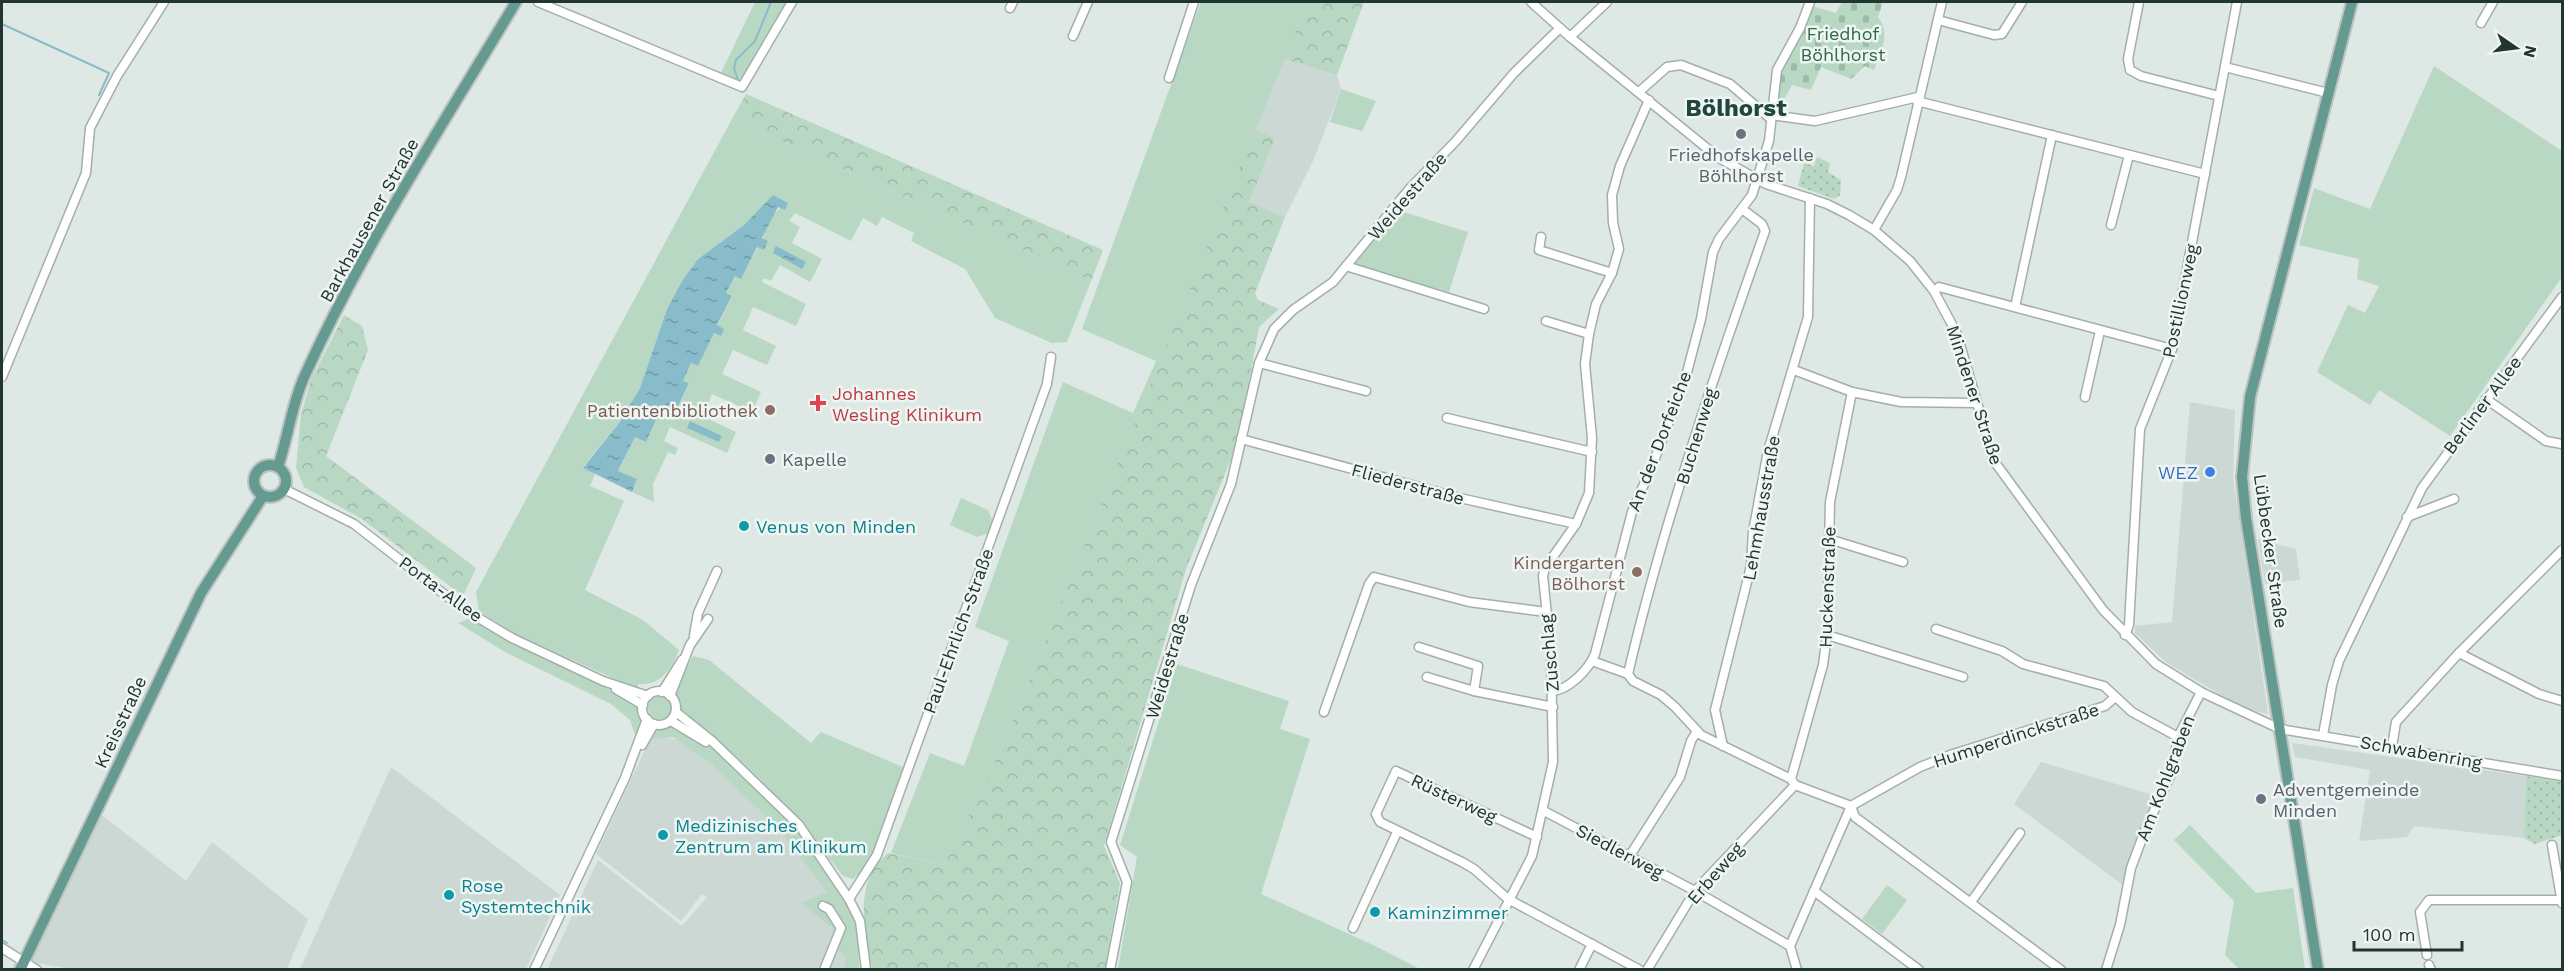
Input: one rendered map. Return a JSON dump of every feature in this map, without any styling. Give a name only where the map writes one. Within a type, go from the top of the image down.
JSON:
[{"type":"main road","name":"Barkhausener Straße","points":[[278,467],[303,378],[324,335],[370,248],[516,2]]},
{"type":"main road","name":"Lübbecker Straße","points":[[2318,969],[2246,518],[2242,477],[2250,397],[2352,2]]},
{"type":"main road","points":[[262,467],[278,467],[286,479],[284,489],[276,496],[263,496],[254,486],[254,475],[262,467]]},
{"type":"main road","name":"Kreisstraße","points":[[22,966],[201,593],[263,496]]},
{"type":"street","points":[[2,377],[86,173],[90,128],[117,76],[164,2]]},
{"type":"street","points":[[538,2],[742,87],[792,2]]},
{"type":"street","points":[[1073,36],[1088,2]]},
{"type":"street","points":[[1169,78],[1194,2]]},
{"type":"street","name":"Mindener Straße","points":[[1531,2],[1719,158],[1757,180],[1810,198],[1849,215],[1874,230],[1910,261],[1934,291],[1957,334],[1989,449],[2002,475],[2072,571],[2125,635],[2156,664],[2201,692],[2280,729]]},
{"type":"street","points":[[1570,36],[1607,2]]},
{"type":"street","name":"An der Dorfeiche","points":[[1592,661],[1632,512],[1686,375],[1701,319],[1713,252],[1719,239],[1742,209],[1757,180],[1769,141],[1777,70],[1800,28],[1810,2]]},
{"type":"street","points":[[1874,230],[1897,190],[1942,2]]},
{"type":"street","points":[[1938,20],[1994,35],[2002,34],[2022,2]]},
{"type":"street","points":[[2139,2],[2128,59],[2130,70],[2141,76],[2219,96]]},
{"type":"street","name":"Postillionweg","points":[[2125,635],[2128,625],[2140,429],[2172,350],[2237,2]]},
{"type":"street","points":[[2481,23],[2493,2]]},
{"type":"street","name":"Weidestraße","points":[[1110,969],[1127,882],[1111,842],[1191,585],[1231,484],[1259,363],[1274,329],[1293,310],[1334,282],[1411,187],[1455,142],[1514,73],[1560,28]]},
{"type":"street","points":[[1639,92],[1667,67],[1681,65],[1730,84],[1771,117],[1815,122],[1918,99],[2205,174]]},
{"type":"street","points":[[2225,67],[2328,93]]},
{"type":"street","name":"Zuschlag","points":[[1473,969],[1529,862],[1544,811],[1553,762],[1553,707],[1543,582],[1545,568],[1576,524],[1589,493],[1592,452],[1585,364],[1589,334],[1596,304],[1612,273],[1619,249],[1613,223],[1612,195],[1620,166],[1648,100]]},
{"type":"street","points":[[2015,306],[2052,135]]},
{"type":"street","points":[[2111,225],[2129,155]]},
{"type":"street","name":"Lehmhausstraße","points":[[1723,746],[1715,710],[1746,589],[1768,451],[1794,370],[1809,306],[1810,198]]},
{"type":"street","name":"Buchenweg","points":[[1628,674],[1671,516],[1724,348],[1765,231],[1762,224],[1742,209]]},
{"type":"street","points":[[1541,237],[1539,250],[1612,273]]},
{"type":"street","points":[[1347,266],[1484,309]]},
{"type":"street","points":[[1934,291],[1939,287],[2172,350]]},
{"type":"street","name":"Berliner Allee","points":[[2323,735],[2331,685],[2339,662],[2422,488],[2486,399],[2562,300]]},
{"type":"street","points":[[1546,321],[1589,334]]},
{"type":"street","points":[[2085,397],[2100,331]]},
{"type":"street","name":"Paul-Ehrlich-Straße","points":[[849,899],[877,855],[1047,384],[1051,357]]},
{"type":"street","points":[[1259,363],[1366,391]]},
{"type":"street","points":[[1794,370],[1852,392],[1901,402],[1977,403]]},
{"type":"street","name":"Huckenstraße","points":[[1793,782],[1823,665],[1827,635],[1830,502],[1852,392]]},
{"type":"street","points":[[2486,399],[2546,441],[2562,444]]},
{"type":"street","points":[[1448,418],[1592,452]]},
{"type":"street","name":"Fliederstraße","points":[[1241,439],[1449,495],[1576,524]]},
{"type":"street","name":"Porta-Allee","points":[[284,489],[354,524],[462,608],[512,638],[603,681],[643,705]]},
{"type":"street","points":[[2407,517],[2454,499]]},
{"type":"street","points":[[1829,539],[1903,562]]},
{"type":"street","points":[[2392,747],[2396,722],[2459,653],[2562,550]]},
{"type":"street","points":[[666,694],[694,636],[698,613],[717,571]]},
{"type":"street","points":[[1324,712],[1372,578],[1377,576],[1468,603],[1546,612]]},
{"type":"street","points":[[694,636],[708,619]]},
{"type":"street","points":[[1936,629],[2002,651],[2023,664],[2103,686],[2114,698]]},
{"type":"street","points":[[1827,635],[1963,677]]},
{"type":"street","points":[[1419,647],[1478,666],[1474,692]]},
{"type":"street","points":[[2459,653],[2539,693],[2562,701]]},
{"type":"street","points":[[1552,691],[1566,686],[1592,661],[1628,674],[1633,681],[1668,701],[1697,731],[1793,782],[1851,806],[1855,817],[2061,969]]},
{"type":"street","points":[[1427,677],[1474,692],[1553,707]]},
{"type":"street","name":"Porta-Allee","points":[[603,681],[648,696]]},
{"type":"street","name":"Am Kohlgraben","points":[[2106,969],[2120,926],[2131,868],[2172,772],[2178,737],[2201,692]]},
{"type":"street","points":[[651,722],[643,705],[648,696],[666,694]]},
{"type":"street","points":[[651,722],[663,724],[671,721],[676,712],[675,703],[666,694]]},
{"type":"street","name":"Humperdinckstraße","points":[[1851,806],[1920,767],[2022,731],[2106,706],[2114,698],[2140,717],[2178,737]]},
{"type":"street","points":[[676,712],[725,753],[799,825],[849,899],[860,921],[866,969]]},
{"type":"street","points":[[671,721],[725,753]]},
{"type":"street","points":[[534,969],[651,722]]},
{"type":"street","name":"Schwabenring","points":[[2280,729],[2562,776]]},
{"type":"street","points":[[1629,857],[1680,777],[1691,741],[1697,731]]},
{"type":"street","name":"Rüsterweg","points":[[1538,837],[1396,771],[1376,814],[1380,822],[1397,832],[1474,869],[1508,899],[1640,969]]},
{"type":"street","name":"Erbeweg","points":[[1647,969],[1695,891],[1793,782]]},
{"type":"street","points":[[1797,969],[1790,946],[1851,806]]},
{"type":"street","name":"Siedlerweg","points":[[1544,811],[1695,891],[1790,946]]},
{"type":"street","points":[[1353,928],[1397,832]]},
{"type":"street","points":[[1971,902],[2020,833]]},
{"type":"street","points":[[2427,955],[2420,912],[2429,900],[2562,902],[2552,845]]},
{"type":"street","points":[[1814,891],[1919,969]]},
{"type":"street","points":[[823,906],[829,909],[841,928],[824,969]]},
{"type":"street","points":[[1579,969],[1592,944]]},
{"type":"street","points":[[2,948],[22,966],[37,969]]},
{"type":"shaded area","points":[[1284,59],[1337,75],[1341,89],[1314,159],[1285,217],[1249,202],[1275,138],[1255,130]]},
{"type":"shaded area","points":[[2190,402],[2235,410],[2233,478],[2268,714],[2250,710],[2230,700],[2167,663],[2135,633],[2135,626],[2172,622]]},
{"type":"shaded area","points":[[2258,539],[2296,549],[2300,580],[2265,584]]},
{"type":"shaded area","points":[[665,737],[678,740],[711,764],[778,828],[809,865],[827,892],[802,903],[840,934],[845,954],[845,969],[547,970],[598,860],[682,926],[707,897],[702,894],[681,921],[596,854],[650,739]]},
{"type":"shaded area","points":[[2292,743],[2526,776],[2524,838],[2414,826],[2407,837],[2359,841],[2370,770],[2295,757]]},
{"type":"shaded area","points":[[2041,762],[2157,796],[2137,838],[2124,886],[2014,804]]},
{"type":"shaded area","points":[[391,767],[560,895],[526,969],[300,969]]},
{"type":"shaded area","points":[[102,815],[186,881],[212,842],[308,919],[287,969],[78,970],[30,962]]},
{"type":"green space","points":[[755,2],[787,2],[743,81],[738,83],[720,75]]},
{"type":"green space","points":[[1201,2],[1308,2],[1000,751],[944,865],[891,853],[930,753],[964,766],[1009,641],[975,627],[1063,382],[1133,413],[1156,361],[1082,329]]},
{"type":"green space","points":[[1308,2],[1364,2],[1337,75],[1284,59]]},
{"type":"green space","name":"Friedhof Böhlhorst","points":[[1842,2],[1883,2],[1878,17],[1884,30],[1884,43],[1874,70],[1865,66],[1851,79],[1821,67],[1811,90],[1792,85],[1782,104],[1774,101],[1782,68],[1812,6],[1836,13]]},
{"type":"green space","points":[[2434,66],[2562,151],[2562,277],[2450,436],[2379,390],[2370,405],[2317,372],[2348,305],[2365,313],[2379,286],[2357,279],[2359,259],[2299,245],[2314,188],[2370,209]]},
{"type":"green space","points":[[1341,89],[1376,101],[1362,131],[1330,122]]},
{"type":"green space","points":[[746,94],[1103,250],[1091,281],[732,119]]},
{"type":"green space","points":[[732,119],[1091,281],[1067,342],[1052,343],[995,318],[965,269],[911,241],[914,233],[882,217],[877,226],[863,218],[851,241],[795,213],[789,221],[800,227],[792,243],[822,259],[810,282],[780,265],[771,281],[764,278],[762,282],[806,304],[796,326],[753,307],[743,330],[776,346],[767,365],[733,350],[722,374],[761,392],[752,412],[712,394],[702,416],[736,432],[727,453],[670,427],[664,441],[678,448],[675,455],[668,452],[653,484],[654,502],[632,492],[637,479],[618,472],[635,437],[646,442],[663,405],[677,411],[689,383],[682,381],[691,363],[698,365],[714,333],[721,336],[717,326],[732,297],[726,293],[735,276],[741,278],[758,247],[763,250],[764,236],[769,223],[777,211],[788,203],[773,196],[744,225],[698,259],[682,281],[667,309],[640,388],[620,422],[583,467],[595,474],[590,486],[624,501],[585,590],[643,620],[679,650],[664,675],[653,682],[638,684],[637,689],[515,634],[479,611],[476,592]]},
{"type":"green space","points":[[1255,130],[1275,138],[1249,202],[1285,217],[1255,293],[1258,300],[1279,309],[1259,327],[1238,442],[1186,569],[1104,846],[1120,883],[1105,969],[872,969],[864,923],[865,892],[870,878],[877,865],[888,853],[944,865],[1000,751]]},
{"type":"green space","points":[[1817,157],[1830,163],[1828,172],[1841,180],[1840,195],[1834,199],[1798,186],[1804,163],[1814,166]]},
{"type":"green space","points":[[1397,210],[1468,232],[1449,292],[1354,265]]},
{"type":"green space","points":[[344,315],[362,326],[368,350],[326,456],[476,568],[463,596],[362,519],[304,487],[296,468],[301,414],[311,380]]},
{"type":"green space","points":[[961,498],[988,510],[993,522],[989,533],[977,537],[950,525]]},
{"type":"green space","points":[[471,618],[507,640],[628,698],[637,706],[641,715],[639,736],[635,735],[630,720],[611,704],[505,652],[458,623]]},
{"type":"green space","points":[[693,656],[709,660],[811,743],[821,732],[905,768],[869,864],[853,879],[843,876],[798,820],[766,785],[683,712],[676,698],[675,689]]},
{"type":"green space","points":[[1177,664],[1289,701],[1280,729],[1310,739],[1261,894],[1420,969],[1118,969],[1137,857],[1120,845]]},
{"type":"green space","points":[[660,696],[668,700],[672,708],[668,716],[660,720],[652,716],[648,708],[652,700]]},
{"type":"green space","points":[[669,726],[691,734],[743,774],[771,801],[820,859],[838,885],[852,914],[857,937],[859,969],[845,969],[845,955],[839,951],[840,934],[801,903],[827,892],[778,828],[711,764],[673,737],[650,739],[654,730]]},
{"type":"green space","points":[[2526,776],[2562,782],[2562,835],[2535,844],[2524,838]]},
{"type":"green space","points":[[2190,825],[2256,893],[2293,888],[2305,969],[2239,969],[2225,955],[2234,901],[2174,840]]},
{"type":"green space","points":[[1887,885],[1907,900],[1882,934],[1862,919]]},
{"type":"water","points":[[773,195],[788,203],[785,210],[778,207],[762,238],[768,241],[764,250],[757,247],[741,279],[735,276],[726,293],[732,296],[717,325],[724,329],[721,336],[714,333],[698,366],[691,363],[683,381],[689,383],[676,411],[663,405],[646,442],[635,437],[618,471],[637,479],[632,492],[583,468],[620,422],[640,388],[667,309],[682,281],[698,259],[744,225]]},
{"type":"water","points":[[776,246],[806,262],[802,269],[773,253]]},
{"type":"water","points":[[690,421],[722,436],[719,442],[687,428]]},
{"type":"waterway","points":[[738,80],[734,68],[736,60],[755,41],[771,2]]},
{"type":"waterway","points":[[2,24],[109,73],[99,95]]},
{"type":"waterway","points":[[2,940],[7,943]]},
{"type":"place","name":"Friedhofskapelle Böhlhorst","points":[[1741,134]]},
{"type":"place","name":"Johannes Wesling Klinikum","points":[[818,403]]},
{"type":"place","name":"Patientenbibliothek","points":[[770,410]]},
{"type":"place","name":"Kapelle","points":[[770,459]]},
{"type":"place","name":"WEZ","points":[[2210,472]]},
{"type":"place","name":"Venus von Minden","points":[[744,526]]},
{"type":"place","name":"Kindergarten Bölhorst","points":[[1637,572]]},
{"type":"place","name":"Adventgemeinde Minden","points":[[2261,799]]},
{"type":"place","name":"Medizinisches Zentrum am Klinikum","points":[[663,835]]},
{"type":"place","name":"Rose Systemtechnik","points":[[449,895]]},
{"type":"place","name":"Kaminzimmer","points":[[1375,912]]},
{"type":"district","name":"Bölhorst","points":[[1736,108]]}]
